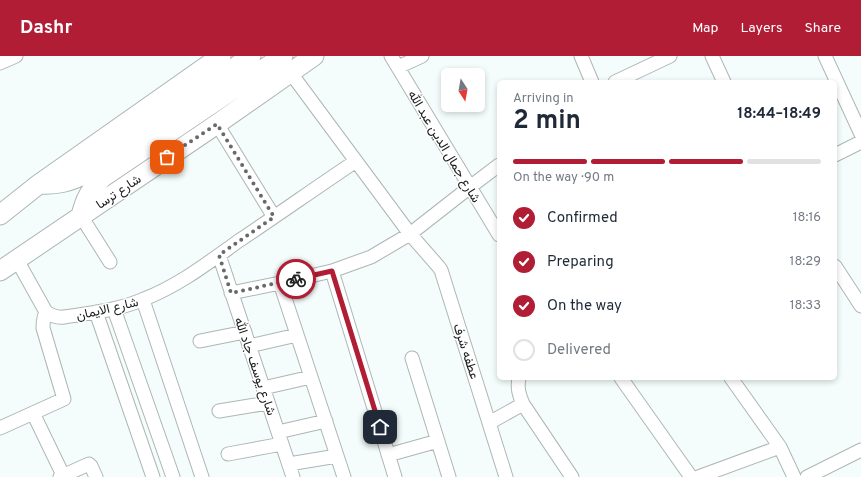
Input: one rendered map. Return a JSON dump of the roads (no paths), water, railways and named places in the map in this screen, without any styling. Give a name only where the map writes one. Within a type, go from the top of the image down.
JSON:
[{"type":"main road","points":[[0,215],[39,184],[221,56]]},
{"type":"main road","points":[[39,184],[52,185],[63,183],[85,174],[251,56]]},
{"type":"main road","name":"شارع ترسا","points":[[0,271],[217,124],[287,64],[314,56]]},
{"type":"main road","points":[[81,216],[84,202],[89,193],[103,177],[287,64]]},
{"type":"street","points":[[0,63],[16,56]]},
{"type":"street","points":[[394,62],[422,56]]},
{"type":"street","points":[[581,56],[591,80]]},
{"type":"street","points":[[619,80],[670,56]]},
{"type":"street","points":[[712,56],[723,80]]},
{"type":"street","points":[[825,56],[836,80]]},
{"type":"street","name":"شارع جمال الدين عبد الله","points":[[394,62],[497,232]]},
{"type":"street","name":"عطفه شرف","points":[[287,64],[410,234],[441,270],[506,477]]},
{"type":"street","points":[[837,82],[861,134]]},
{"type":"street","points":[[217,124],[274,217]]},
{"type":"street","points":[[837,154],[861,142]]},
{"type":"street","name":"شارع الايمان","points":[[46,312],[58,318],[114,309],[143,300],[170,288],[356,161]]},
{"type":"street","points":[[231,293],[332,271],[371,257],[410,234],[497,167]]},
{"type":"street","points":[[81,216],[110,262]]},
{"type":"street","name":"شارع يوسف جاد الله","points":[[219,255],[293,477]]},
{"type":"street","points":[[0,428],[63,400],[64,398],[43,328],[46,312],[17,260]]},
{"type":"street","points":[[837,269],[861,306]]},
{"type":"street","points":[[332,271],[395,477]]},
{"type":"street","points":[[280,283],[344,477]]},
{"type":"street","points":[[143,300],[202,477]]},
{"type":"street","points":[[114,309],[173,477]]},
{"type":"street","points":[[96,312],[152,477]]},
{"type":"street","points":[[200,341],[245,332]]},
{"type":"street","points":[[249,346],[297,335]]},
{"type":"street","points":[[412,358],[449,477]]},
{"type":"street","points":[[263,388],[311,377]]},
{"type":"street","points":[[519,380],[519,396],[523,404],[572,477]]},
{"type":"street","points":[[622,380],[691,477]]},
{"type":"street","points":[[732,380],[780,447],[794,477]]},
{"type":"street","points":[[219,411],[268,403]]},
{"type":"street","points":[[489,423],[523,404]]},
{"type":"street","points":[[33,413],[61,476],[89,464],[96,477]]},
{"type":"street","points":[[278,432],[326,421]]},
{"type":"street","points":[[388,455],[438,441]]},
{"type":"street","points":[[228,454],[282,444]]},
{"type":"street","points":[[698,477],[780,447]]},
{"type":"street","points":[[807,477],[861,450]]},
{"type":"street","points":[[289,464],[337,456]]}]
